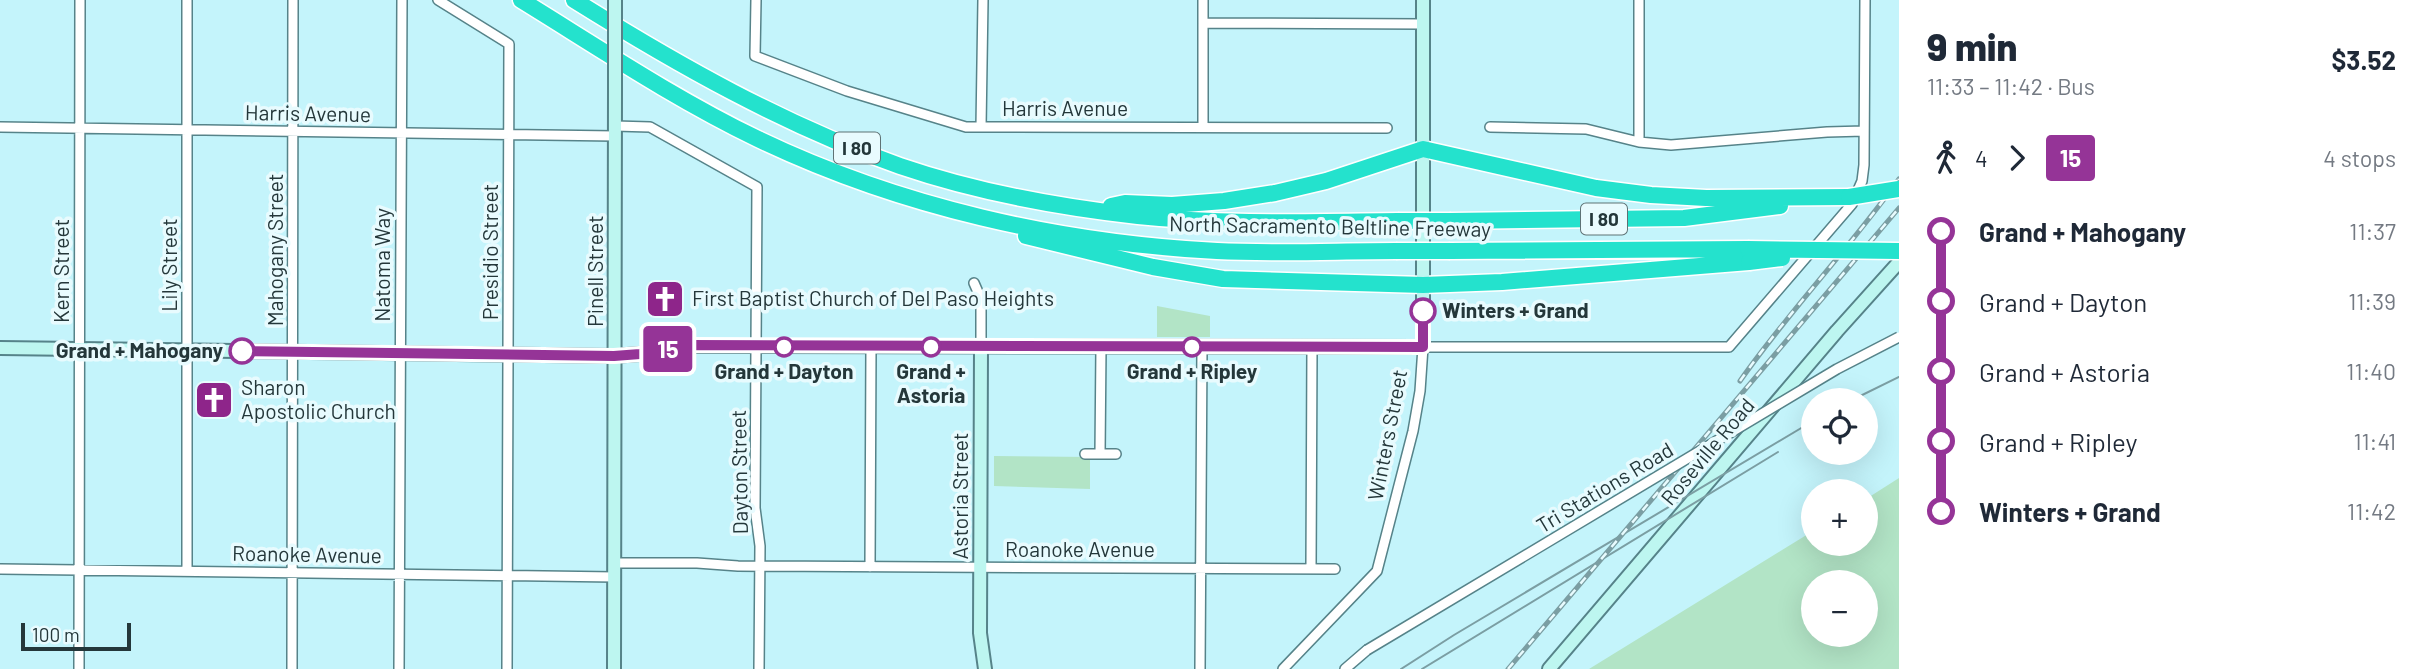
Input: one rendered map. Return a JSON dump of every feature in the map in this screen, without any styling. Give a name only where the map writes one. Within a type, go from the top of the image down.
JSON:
[{"type":"highway","name":"North Sacramento Beltline Freeway","points":[[521,0],[682,100],[760,140],[841,173],[925,201],[1045,230],[1138,244],[1218,251],[1450,251],[1748,256]]},
{"type":"highway","name":"North Sacramento Beltline Freeway","points":[[574,0],[651,49],[718,86],[786,119],[900,166],[976,188],[1091,210],[1224,222],[1451,221],[1684,218],[1755,203]]},
{"type":"highway","points":[[1091,210],[1125,203],[1172,205],[1275,193],[1326,181],[1423,149],[1597,188],[1651,195],[1755,203],[1849,197],[1899,189]]},
{"type":"highway","points":[[925,201],[969,219],[1073,249],[1223,279],[1423,285],[1528,280],[1748,256],[1833,251],[1899,251]]},
{"type":"street","name":"Kern Street","points":[[79,669],[80,0]]},
{"type":"street","name":"Lily Street","points":[[187,0],[187,571]]},
{"type":"street","name":"Mahogany Street","points":[[292,669],[293,0]]},
{"type":"street","name":"Natoma Way","points":[[399,669],[402,0]]},
{"type":"street","name":"Presidio Street","points":[[438,0],[509,44],[507,669]]},
{"type":"street","name":"Pinell Street","points":[[614,669],[615,0]]},
{"type":"street","name":"Harris Avenue","points":[[756,0],[755,56],[895,107],[966,127],[1387,128]]},
{"type":"street","points":[[981,127],[983,0]]},
{"type":"street","points":[[1203,0],[1203,127]]},
{"type":"street","name":"Winters Street","points":[[1283,669],[1377,571],[1413,431],[1420,391],[1423,347],[1423,0]]},
{"type":"street","points":[[1639,0],[1639,142]]},
{"type":"street","points":[[0,348],[614,356],[688,345],[1729,347],[1852,204],[1859,192],[1864,174],[1865,0]]},
{"type":"street","points":[[1203,23],[1423,24]]},
{"type":"street","name":"Harris Avenue","points":[[0,127],[509,134],[615,131],[650,127]]},
{"type":"street","name":"Dayton Street","points":[[650,127],[757,187],[755,508],[760,566],[760,669]]},
{"type":"street","points":[[1490,127],[1586,128],[1639,142],[1683,145],[1864,131]]},
{"type":"street","name":"Roseville Road","points":[[1549,669],[1899,262]]},
{"type":"street","name":"Astoria Street","points":[[974,282],[981,299],[981,641],[985,669]]},
{"type":"street","name":"Tri Stations Road","points":[[1345,669],[1367,650],[1838,369],[1899,337]]},
{"type":"street","points":[[870,567],[871,347]]},
{"type":"street","points":[[1100,454],[1101,347]]},
{"type":"street","points":[[1200,669],[1202,347]]},
{"type":"street","points":[[1311,569],[1312,347]]},
{"type":"street","points":[[1085,454],[1116,454]]},
{"type":"street","name":"Roanoke Avenue","points":[[615,563],[1335,569]]},
{"type":"street","name":"Roanoke Avenue","points":[[0,569],[614,577]]},
{"type":"green space","points":[[1157,306],[1210,316],[1210,337],[1157,337]]},
{"type":"green space","points":[[994,456],[1090,457],[1090,489],[994,486]]},
{"type":"green space","points":[[1899,478],[1899,669],[1589,669],[1801,538],[1801,556],[1878,556],[1878,491]]},
{"type":"tram line","points":[[1877,388],[1899,377]]},
{"type":"tram line","points":[[1401,669],[1801,428]]},
{"type":"tram line","points":[[1422,669],[1778,452]]},
{"type":"railway","points":[[1740,381],[1899,179]]},
{"type":"railway","points":[[1508,669],[1899,208]]},
{"type":"bus line","name":"15","points":[[242,351],[614,356],[688,345],[1423,347],[1423,311]]},
{"type":"place","name":"First Baptist Church of Del Paso Heights","points":[[665,299]]},
{"type":"place","name":"Winters + Grand","points":[[1423,311]]},
{"type":"place","name":"Grand + Dayton","points":[[784,347]]},
{"type":"place","name":"Grand + Astoria","points":[[931,347]]},
{"type":"place","name":"Grand + Ripley","points":[[1192,347]]},
{"type":"place","name":"Grand + Mahogany","points":[[242,351]]},
{"type":"place","name":"Sharon Apostolic Church","points":[[214,400]]}]
